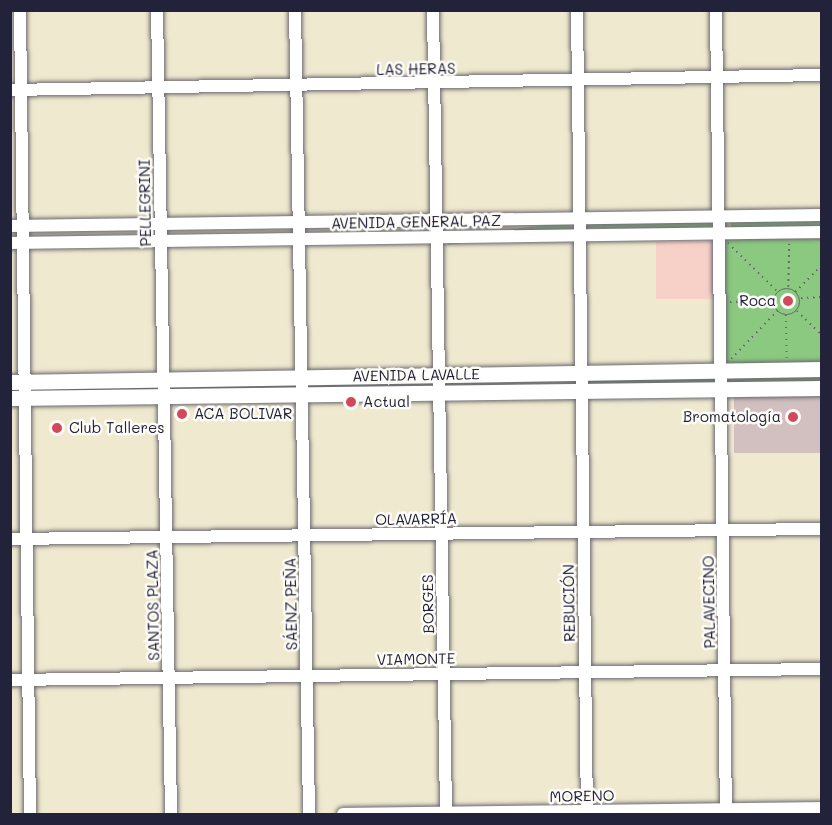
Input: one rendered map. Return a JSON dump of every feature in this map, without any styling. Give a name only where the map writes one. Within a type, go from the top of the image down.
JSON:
[{"type":"main road","name":"AVENIDA LAVALLE","points":[[18,381],[582,373],[725,365],[822,369]]},
{"type":"main road","name":"AVENIDA LAVALLE","points":[[18,397],[822,388]]},
{"type":"street","points":[[20,10],[16,89],[18,397],[27,539],[30,814]]},
{"type":"street","name":"PELLEGRINI","points":[[157,10],[164,396]]},
{"type":"street","name":"SÁENZ PEÑA","points":[[295,10],[309,814]]},
{"type":"street","name":"BORGES","points":[[433,10],[446,814]]},
{"type":"street","name":"REBUCIÓN","points":[[577,10],[587,813]]},
{"type":"street","name":"PALAVECINO","points":[[716,10],[719,234],[725,365],[721,389],[726,812]]},
{"type":"street","name":"LAS HERAS","points":[[16,89],[717,79],[822,75]]},
{"type":"street","name":"AVENIDA GENERAL PAZ","points":[[17,226],[822,215]]},
{"type":"street","name":"AVENIDA GENERAL PAZ","points":[[17,243],[822,232]]},
{"type":"street","name":"SANTOS PLAZA","points":[[164,396],[171,814]]},
{"type":"street","name":"OLAVARRÍA","points":[[10,539],[822,529]]},
{"type":"street","name":"VIAMONTE","points":[[10,680],[822,669]]},
{"type":"street","name":"MORENO","points":[[343,814],[726,812],[822,808]]},
{"type":"path","points":[[719,234],[778,292]]},
{"type":"path","points":[[788,289],[789,243],[800,243]]},
{"type":"path","points":[[729,244],[741,244]]},
{"type":"path","points":[[729,244],[729,256]]},
{"type":"path","points":[[795,292],[822,265]]},
{"type":"path","points":[[786,315],[777,310],[774,300],[778,292],[788,289],[800,298]]},
{"type":"path","points":[[800,298],[822,297]]},
{"type":"path","points":[[786,315],[796,310],[800,298]]},
{"type":"path","points":[[729,302],[774,300]]},
{"type":"path","points":[[725,365],[777,310]]},
{"type":"path","points":[[796,310],[822,336]]},
{"type":"path","points":[[786,315],[787,359]]},
{"type":"path","points":[[725,365],[730,348]]},
{"type":"path","points":[[725,365],[741,360]]},
{"type":"shaded area","points":[[656,242],[713,242],[713,299],[656,299]]},
{"type":"shaded area","points":[[734,393],[821,393],[821,453],[734,453]]},
{"type":"green space","points":[[731,219],[821,219],[821,227],[731,227]]},
{"type":"green space","points":[[587,220],[711,220],[711,228],[587,228]]},
{"type":"green space","points":[[570,222],[571,230],[448,245],[447,237]]},
{"type":"green space","points":[[724,239],[821,239],[821,363],[724,363]]},
{"type":"green space","points":[[725,374],[821,374],[821,382],[725,382]]},
{"type":"green space","points":[[588,376],[713,376],[713,384],[588,384]]},
{"type":"place","name":"Roca","points":[[788,301]]},
{"type":"place","name":"Actual","points":[[351,402]]},
{"type":"place","name":"ACA BOLIVAR","points":[[182,414]]},
{"type":"place","name":"Bromatología","points":[[793,417]]},
{"type":"place","name":"Club Talleres","points":[[57,428]]}]
